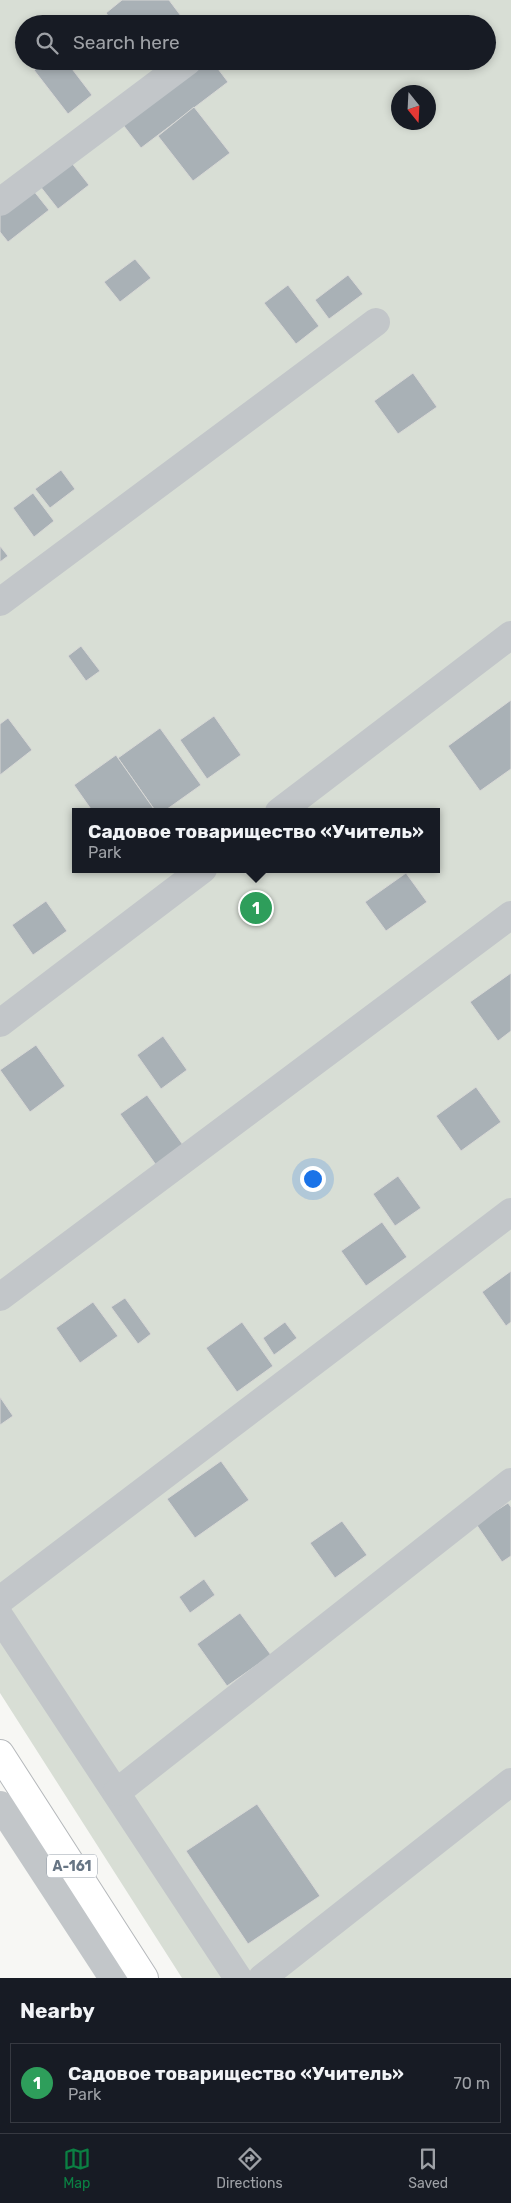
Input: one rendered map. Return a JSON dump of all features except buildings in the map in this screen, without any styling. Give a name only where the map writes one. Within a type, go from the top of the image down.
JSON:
[{"type":"highway","name":"А-161","points":[[0,1754],[144,1978]]},
{"type":"street","points":[[0,202],[176,70]]},
{"type":"street","points":[[0,602],[376,322]]},
{"type":"street","points":[[284,808],[511,636]]},
{"type":"street","points":[[0,1023],[198,873]]},
{"type":"street","points":[[0,1297],[511,915]]},
{"type":"street","points":[[0,1600],[511,1212]]},
{"type":"street","points":[[117,1792],[268,1671],[511,1482]]},
{"type":"street","points":[[0,1617],[238,1978]]},
{"type":"street","points":[[262,1978],[511,1782]]},
{"type":"street","points":[[0,1805],[113,1978]]},
{"type":"shaded area","points":[[0,0],[511,0],[511,1978],[182,1978],[0,1693]]},
{"type":"place","name":"Садовое товарищество «Учитель»","points":[[256,908]]}]
